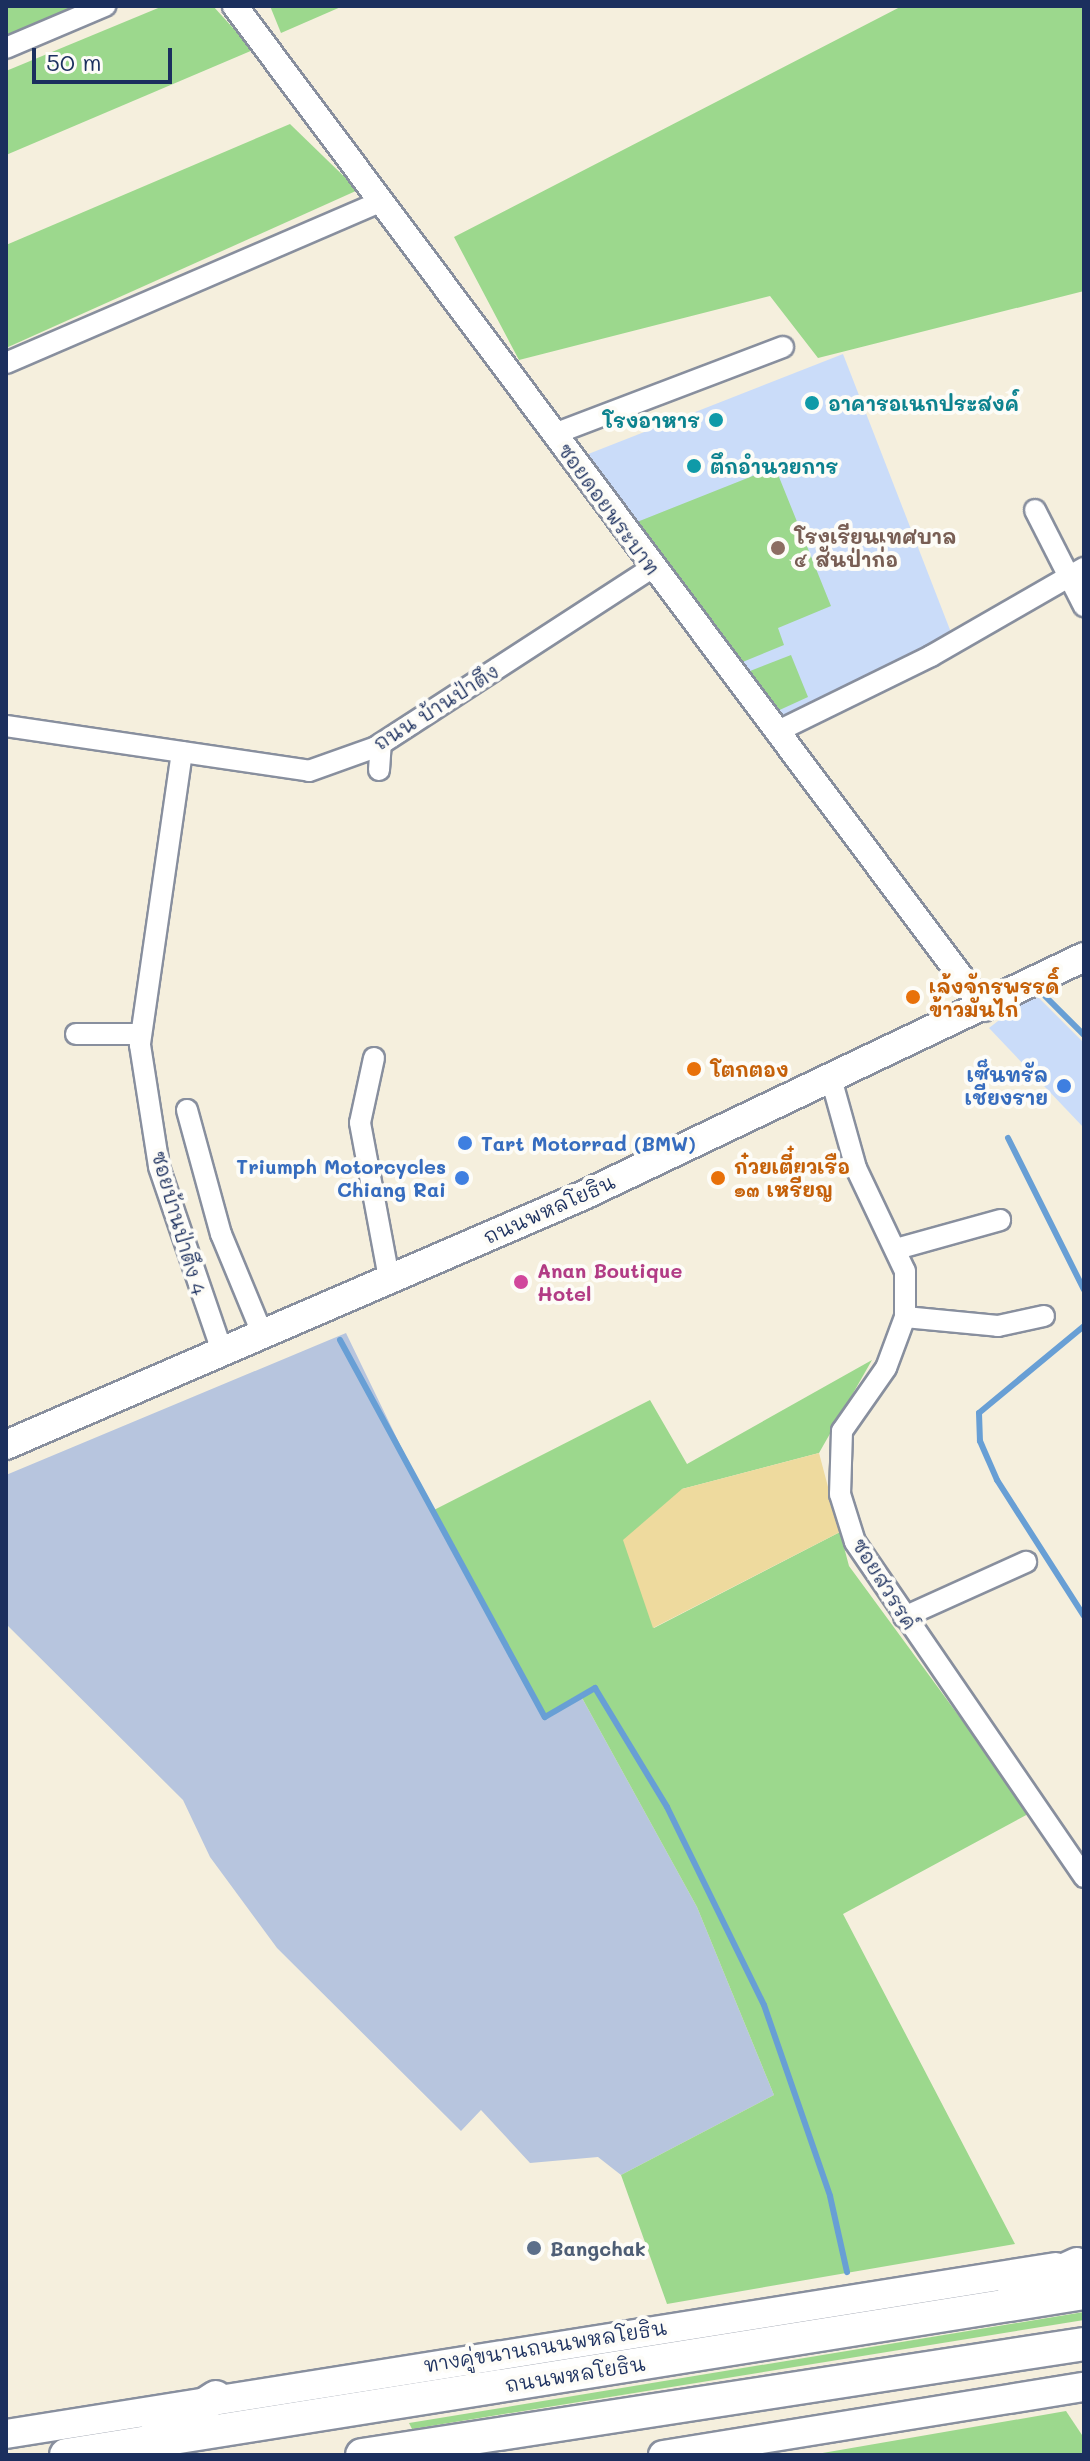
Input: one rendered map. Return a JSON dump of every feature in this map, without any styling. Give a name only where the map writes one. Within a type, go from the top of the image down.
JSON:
[{"type":"main road","name":"ถนนพหลโยธิน","points":[[6,1445],[832,1082],[985,1009],[1084,957]]},
{"type":"main road","name":"ถนนพหลโยธิน","points":[[66,2455],[979,2310],[1082,2273]]},
{"type":"main road","name":"ทางคู่ขนานถนนพหลโยธิน","points":[[6,2434],[216,2397],[1082,2273]]},
{"type":"main road","points":[[362,2455],[1084,2344]]},
{"type":"main road","points":[[663,2455],[1084,2387]]},
{"type":"main road","points":[[434,2396],[404,2413],[401,2426],[411,2437],[442,2442]]},
{"type":"main road","points":[[144,2444],[216,2397]]},
{"type":"street","points":[[6,48],[105,6]]},
{"type":"street","name":"ซอยดอยพระบาท","points":[[235,6],[383,201],[652,568],[985,1009]]},
{"type":"street","points":[[6,363],[383,201]]},
{"type":"street","points":[[554,434],[783,347]]},
{"type":"street","points":[[1035,510],[1076,574],[1084,606]]},
{"type":"street","name":"ถนน บ้านป่าตึง","points":[[6,726],[309,771],[381,744],[652,568]]},
{"type":"street","points":[[776,732],[1076,574]]},
{"type":"street","points":[[379,770],[381,744]]},
{"type":"street","name":"ซอยบ้านป่าตึง 4","points":[[182,752],[140,1039],[159,1167],[222,1351]]},
{"type":"street","points":[[76,1034],[140,1039]]},
{"type":"street","points":[[374,1058],[360,1123],[389,1278]]},
{"type":"street","name":"ซอยสวรรค์","points":[[832,1082],[856,1168],[900,1248],[905,1317],[886,1368],[842,1431],[838,1454],[840,1494],[855,1542],[1084,1877]]},
{"type":"street","points":[[187,1110],[216,1220],[262,1333]]},
{"type":"street","points":[[900,1248],[1000,1220]]},
{"type":"street","points":[[905,1317],[998,1326],[1044,1316]]},
{"type":"street","points":[[904,1617],[1026,1562]]},
{"type":"shaded area","name":"โรงเรียนเทศบาล ๔ สันป่าก่อ","points":[[843,354],[952,635],[786,719],[766,719],[573,460]]},
{"type":"shaded area","name":"เซ็นทรัล เชียงราย","points":[[1034,993],[1084,1043],[1084,1128],[989,1028]]},
{"type":"shaded area","points":[[346,1333],[432,1511],[545,1716],[581,1696],[697,1907],[774,2095],[621,2175],[598,2157],[530,2163],[481,2110],[461,2131],[277,1948],[210,1857],[183,1800],[6,1624],[6,1475]]},
{"type":"green space","points":[[6,6],[105,6],[6,48]]},
{"type":"green space","points":[[163,6],[213,6],[253,50],[6,155],[6,71]]},
{"type":"green space","points":[[270,6],[343,6],[281,33]]},
{"type":"green space","points":[[902,6],[1084,6],[1084,291],[818,358],[770,296],[519,360],[454,237]]},
{"type":"green space","points":[[290,124],[358,190],[6,348],[6,245]]},
{"type":"green space","points":[[775,467],[831,606],[778,628],[784,645],[728,668],[622,528]]},
{"type":"green space","points":[[791,655],[808,697],[773,713],[745,673]]},
{"type":"green space","points":[[872,1360],[819,1453],[682,1489],[654,1628],[840,1532],[849,1566],[1030,1813],[843,1914],[1015,2244],[667,2304],[621,2175],[774,2095],[697,1907],[581,1696],[545,1717],[432,1511],[650,1400],[687,1464]]},
{"type":"green space","points":[[1084,2312],[1084,2320],[412,2429],[409,2423]]},
{"type":"green space","points":[[1066,2411],[1084,2438],[1084,2455],[811,2455]]},
{"type":"sand","points":[[819,1453],[840,1532],[653,1628],[623,1540],[682,1489]]},
{"type":"waterway","points":[[1045,996],[1084,1035]]},
{"type":"waterway","points":[[1008,1138],[1084,1290]]},
{"type":"waterway","points":[[1084,1326],[979,1413],[980,1441],[997,1480],[1084,1616]]},
{"type":"waterway","points":[[340,1340],[545,1717],[595,1688],[667,1807],[764,2005],[830,2196],[847,2272]]},
{"type":"place","name":"อาคารอเนกประสงค์","points":[[812,403]]},
{"type":"place","name":"โรงอาหาร","points":[[716,420]]},
{"type":"place","name":"ตึกอำนวยการ","points":[[694,466]]},
{"type":"place","name":"โรงเรียนเทศบาล ๔ สันป่าก่อ","points":[[778,548]]},
{"type":"place","name":"เล้งจักรพรรดิ์ ข้าวมันไก่","points":[[913,997]]},
{"type":"place","name":"โตกตอง","points":[[694,1069]]},
{"type":"place","name":"เซ็นทรัล เชียงราย","points":[[1064,1086]]},
{"type":"place","name":"Tart Motorrad (BMW)","points":[[465,1143]]},
{"type":"place","name":"Triumph Motorcycles Chiang Rai","points":[[462,1178]]},
{"type":"place","name":"ก๋วยเตี๋ยวเรือ ๑๓ เหรียญ","points":[[718,1178]]},
{"type":"place","name":"Anan Boutique Hotel","points":[[521,1282]]},
{"type":"place","name":"Bangchak","points":[[534,2248]]}]
